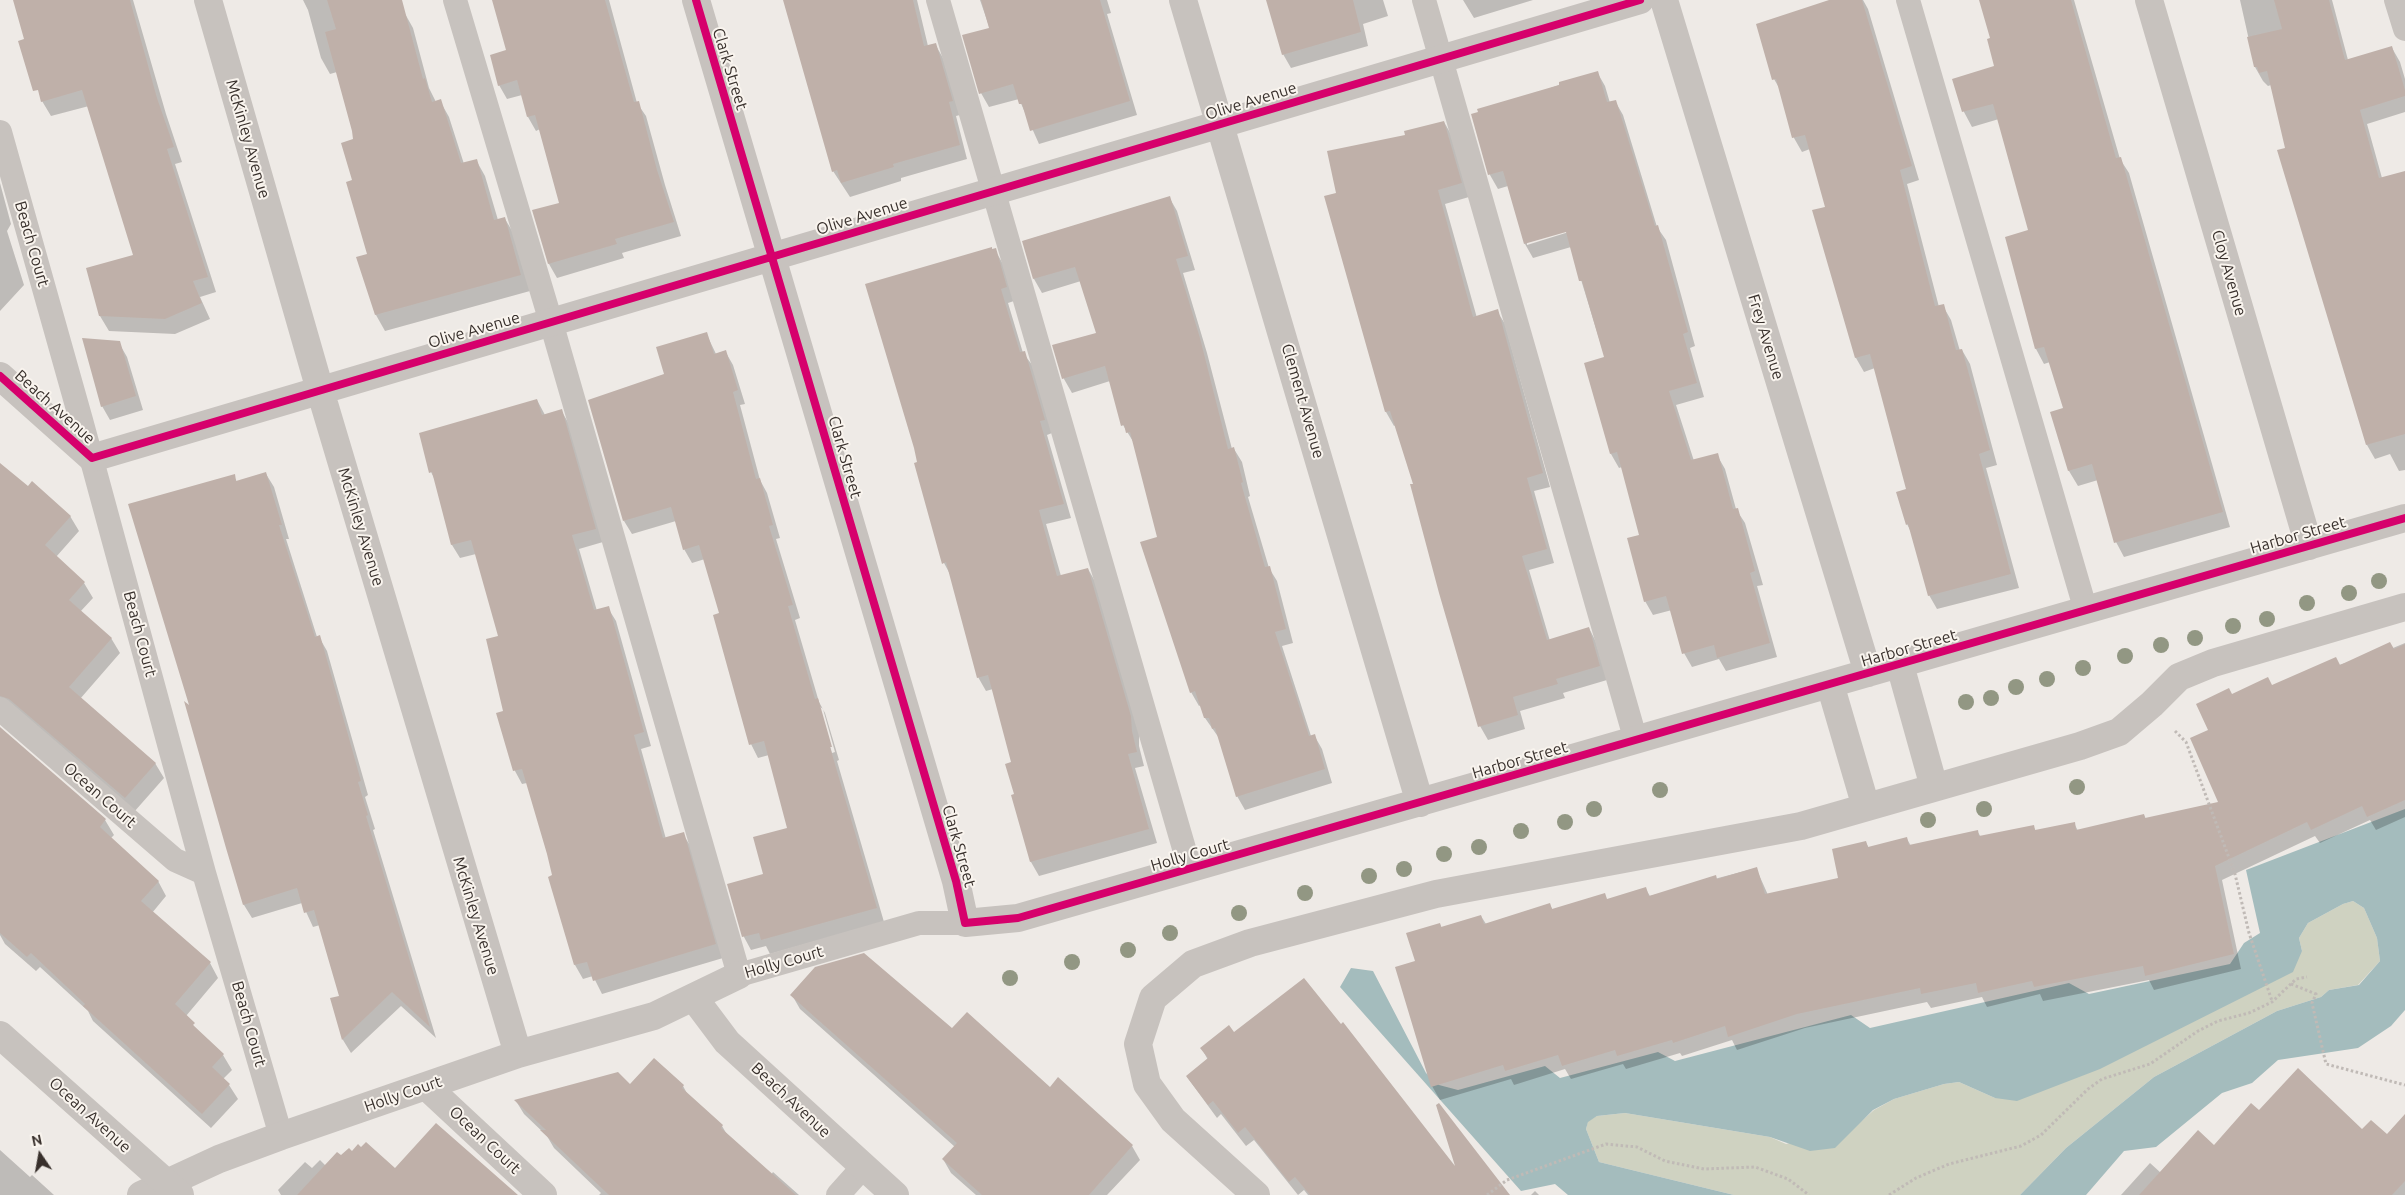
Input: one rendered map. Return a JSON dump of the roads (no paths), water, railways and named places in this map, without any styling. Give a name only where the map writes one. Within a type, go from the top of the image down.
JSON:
[{"type":"street","name":"McKinley Avenue","points":[[208,0],[320,390],[518,1054]]},
{"type":"street","name":"Clark Street","points":[[696,0],[956,881],[965,923]]},
{"type":"street","name":"Clement Avenue","points":[[1184,0],[1420,803]]},
{"type":"street","name":"Olive Avenue","points":[[92,458],[1640,0]]},
{"type":"street","name":"Frey Avenue","points":[[1664,0],[1868,674]]},
{"type":"street","name":"Cloy Avenue","points":[[2149,0],[2309,546]]},
{"type":"street","name":"Beach Avenue","points":[[0,376],[92,458]]},
{"type":"street","name":"Harbor Street","points":[[1420,803],[2405,518]]},
{"type":"street","points":[[1256,1195],[1172,1120],[1147,1084],[1138,1044],[1153,998],[1193,964],[1250,942],[1436,894],[1802,826],[2080,746],[2119,732],[2152,704],[2179,677],[2214,663],[2405,607]]},
{"type":"street","points":[[1900,665],[1934,787]]},
{"type":"street","points":[[1830,684],[1866,807]]},
{"type":"street","name":"Holly Court","points":[[965,923],[1018,918],[1420,803]]},
{"type":"street","name":"Holly Court","points":[[141,1195],[173,1189],[219,1159],[281,1136],[518,1054],[654,1016],[739,975]]},
{"type":"street","name":"Beach Avenue","points":[[694,998],[727,1042],[895,1195]]},
{"type":"street","name":"Ocean Avenue","points":[[0,1035],[173,1189]]},
{"type":"street","name":"Ocean Court","points":[[426,1086],[543,1195]]},
{"type":"lane","points":[[455,0],[551,322],[739,975]]},
{"type":"lane","points":[[938,0],[995,191],[1190,869]]},
{"type":"lane","points":[[1424,0],[1636,741]]},
{"type":"lane","points":[[1908,0],[2086,611]]},
{"type":"lane","points":[[2396,0],[2405,28]]},
{"type":"lane","name":"Beach Court","points":[[0,132],[92,458],[204,873],[281,1136]]},
{"type":"lane","name":"Ocean Court","points":[[0,710],[174,860],[204,873]]},
{"type":"lane","name":"Holly Court","points":[[739,975],[919,923],[965,923]]},
{"type":"lane","points":[[838,1195],[863,1167]]},
{"type":"water","points":[[2405,809],[2405,1010],[2391,1026],[2358,1048],[2278,1060],[2252,1083],[2222,1093],[2156,1147],[2124,1151],[2086,1195],[2020,1195],[2066,1148],[2154,1077],[2277,1011],[2321,997],[2329,990],[2359,985],[2380,961],[2377,938],[2364,908],[2353,901],[2343,904],[2308,923],[2299,938],[2302,951],[2293,972],[2100,1069],[2017,1101],[1995,1098],[1959,1082],[1944,1084],[1894,1099],[1873,1110],[1835,1148],[1810,1151],[1770,1137],[1625,1113],[1597,1116],[1588,1122],[1586,1129],[1599,1162],[1734,1195],[1568,1195],[1555,1184],[1521,1191],[1340,987],[1351,968],[1373,971],[1426,1073],[1439,1085],[1458,1090],[1545,1066],[1560,1078],[1658,1052],[1675,1061],[1851,1015],[1870,1028],[2069,983],[2089,994],[2230,964],[2244,943],[2260,933],[2246,870]]}]
